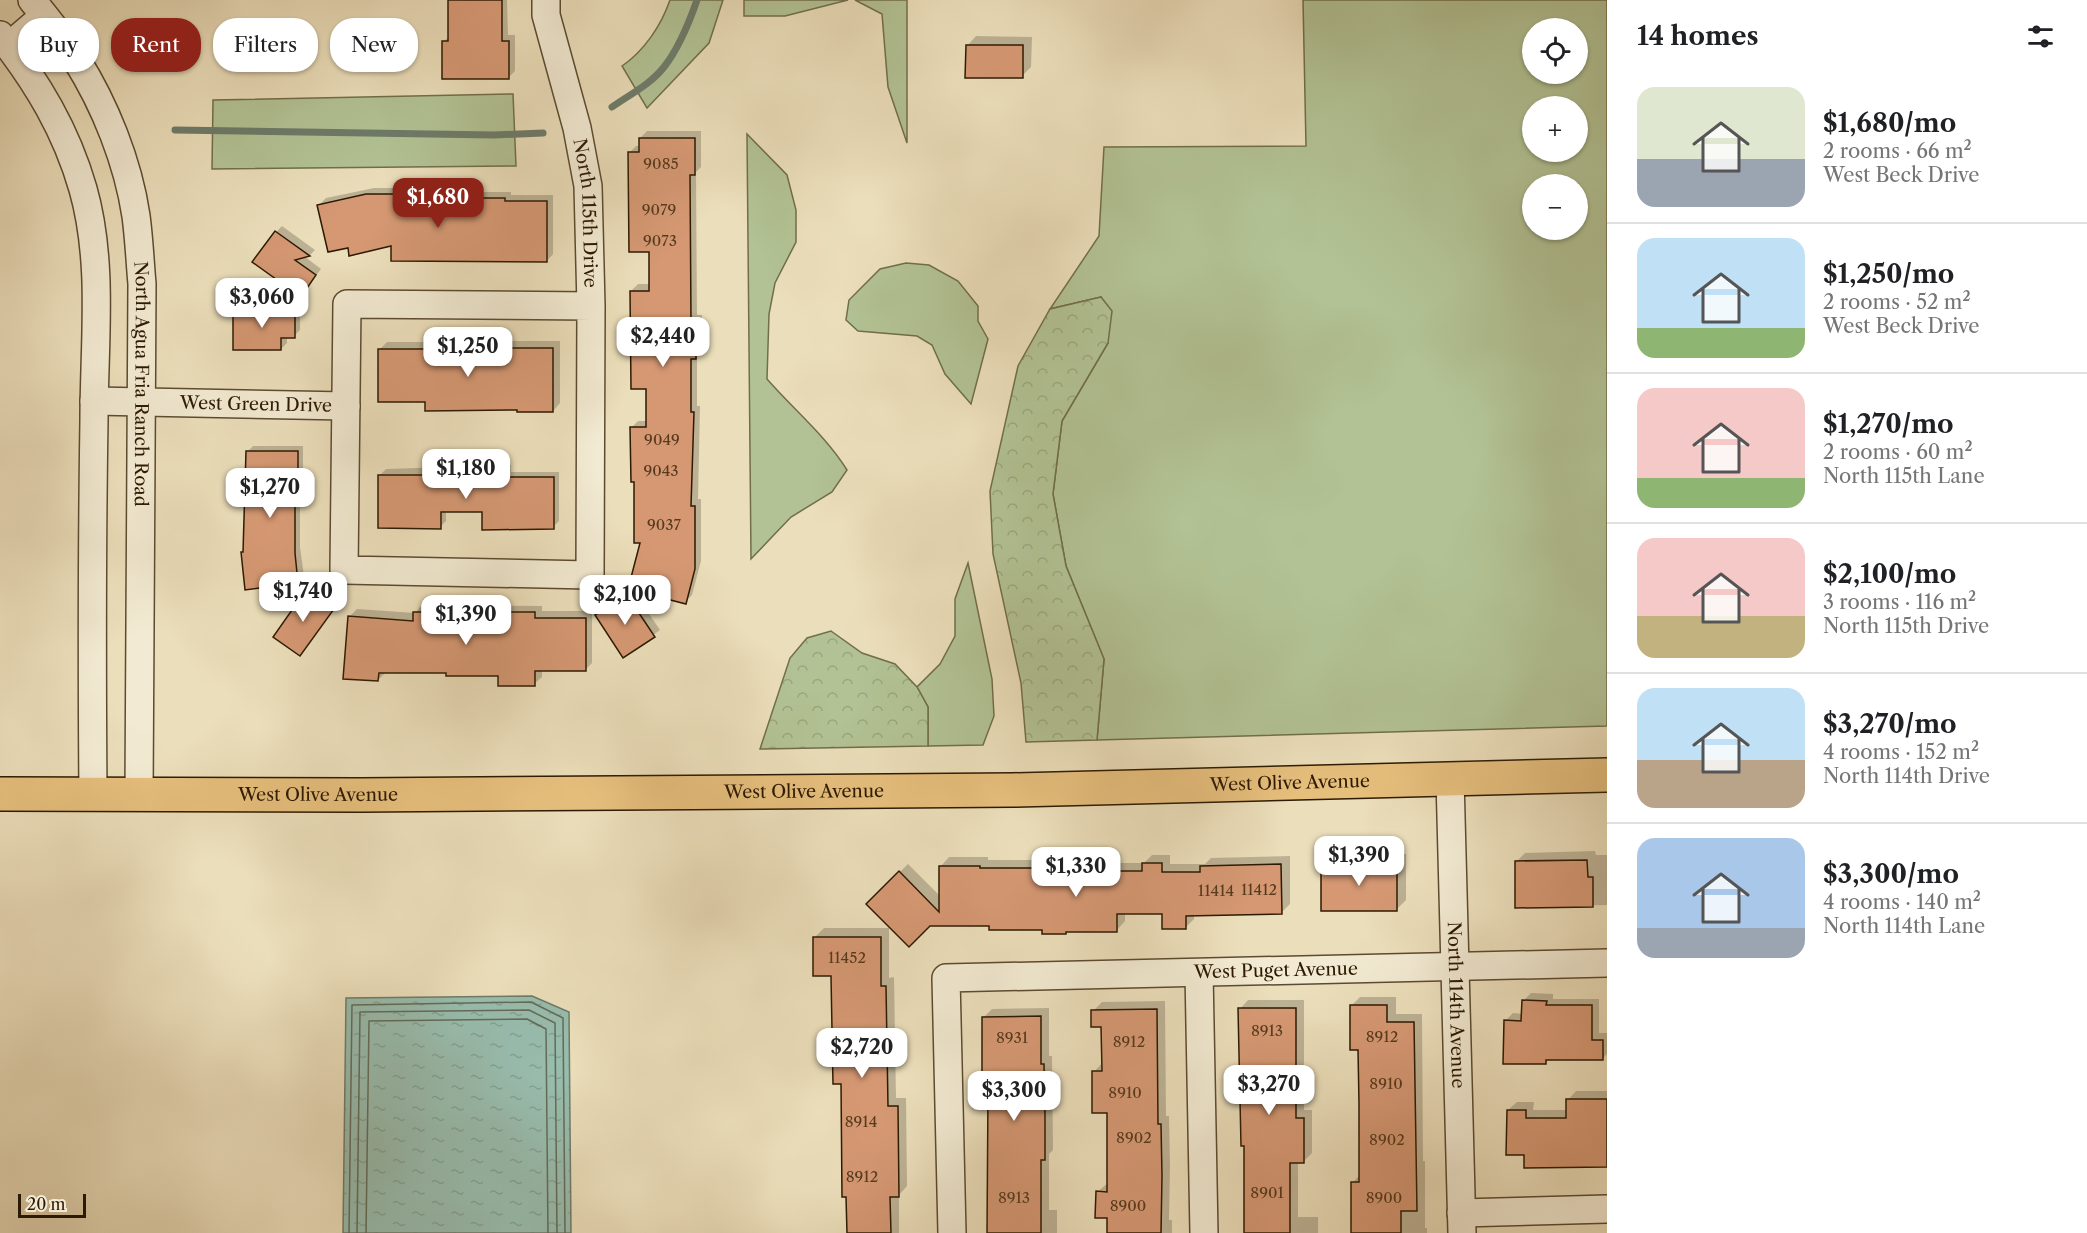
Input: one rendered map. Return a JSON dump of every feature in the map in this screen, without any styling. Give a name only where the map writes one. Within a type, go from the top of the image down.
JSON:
[{"type":"main road","name":"West Olive Avenue","points":[[0,794],[1013,790],[1607,775]]},
{"type":"street","name":"North 115th Drive","points":[[346,406],[344,570],[590,575],[591,306],[588,186],[577,128],[546,15],[546,0]]},
{"type":"street","points":[[38,8],[4,40],[36,82],[65,137],[84,191],[96,264],[93,795]]},
{"type":"street","name":"North Agua Fria Ranch Road","points":[[38,8],[76,59],[94,91],[130,187],[136,216],[142,284],[139,795]]},
{"type":"street","points":[[346,406],[347,304],[591,306]]},
{"type":"street","name":"West Green Drive","points":[[94,401],[346,406]]},
{"type":"street","name":"North 114th Avenue","points":[[1450,779],[1462,1223]]},
{"type":"street","name":"West Puget Avenue","points":[[952,1233],[946,978],[1607,963]]},
{"type":"street","points":[[1198,973],[1204,1233]]},
{"type":"street","points":[[1462,1223],[1607,1209]]},
{"type":"green space","points":[[670,0],[723,0],[709,43],[647,108],[622,66],[638,53],[651,37]]},
{"type":"green space","points":[[744,0],[848,0],[785,16],[744,16]]},
{"type":"green space","points":[[855,0],[907,0],[907,143],[888,87],[882,14]]},
{"type":"green space","points":[[1303,0],[1607,0],[1607,726],[1097,740],[1104,659],[1066,566],[1053,494],[1062,421],[1108,343],[1101,297],[1050,309],[1099,236],[1104,147],[1306,146]]},
{"type":"green space","points":[[513,94],[516,166],[212,169],[213,100]]},
{"type":"green space","points":[[747,134],[787,175],[796,210],[796,242],[775,283],[769,314],[767,379],[820,434],[847,470],[832,492],[791,517],[751,559]]},
{"type":"green space","points":[[906,263],[929,265],[958,281],[978,306],[978,321],[988,339],[971,404],[945,374],[932,345],[917,336],[858,331],[846,320],[849,300],[880,269]]},
{"type":"green space","points":[[1101,297],[1112,311],[1108,343],[1062,421],[1053,494],[1066,566],[1104,659],[1097,740],[1026,742],[1021,683],[993,554],[990,491],[1018,366],[1050,309]]},
{"type":"green space","points":[[968,563],[992,679],[994,716],[983,745],[928,746],[928,707],[917,687],[940,664],[955,636],[955,599]]},
{"type":"green space","points":[[831,631],[862,653],[895,664],[917,687],[928,707],[928,746],[760,749],[790,658],[807,638]]},
{"type":"water","points":[[532,996],[569,1012],[571,1233],[343,1233],[346,998]]},
{"type":"building","points":[[448,0],[502,0],[502,41],[509,41],[509,79],[442,79],[442,41],[448,41]]},
{"type":"building","points":[[966,45],[1023,45],[1023,78],[965,78]]},
{"type":"building","points":[[639,138],[695,138],[695,175],[690,175],[691,321],[696,321],[696,359],[691,359],[691,412],[694,412],[691,506],[695,506],[695,569],[686,604],[628,589],[640,543],[634,543],[634,482],[631,482],[630,427],[646,427],[646,389],[631,389],[630,291],[649,291],[649,252],[629,252],[628,152],[639,152]]},
{"type":"building","points":[[366,194],[415,194],[415,204],[470,204],[470,198],[547,201],[547,262],[391,261],[391,246],[349,256],[348,248],[328,252],[317,205]]},
{"type":"building","points":[[275,231],[310,256],[295,260],[316,275],[301,297],[252,262]]},
{"type":"building","points":[[233,311],[295,311],[295,338],[281,338],[281,350],[233,350]]},
{"type":"building","points":[[425,345],[461,345],[461,348],[553,348],[553,412],[425,411],[425,402],[378,402],[378,349],[425,349]]},
{"type":"building","points":[[246,451],[298,451],[298,489],[295,489],[295,553],[298,583],[245,590],[241,552],[243,552]]},
{"type":"building","points":[[506,471],[506,477],[554,477],[554,529],[482,530],[482,512],[441,512],[441,529],[378,528],[378,475]]},
{"type":"building","points":[[306,590],[334,609],[300,656],[273,637]]},
{"type":"building","points":[[627,595],[655,637],[623,658],[595,615]]},
{"type":"building","points":[[413,612],[535,612],[535,618],[586,618],[586,671],[535,671],[535,686],[498,686],[498,676],[446,676],[446,673],[379,673],[378,681],[343,679],[348,616],[413,621]]},
{"type":"building","points":[[1587,860],[1588,877],[1593,877],[1593,907],[1515,908],[1515,861]]},
{"type":"building","points":[[1142,863],[1162,863],[1162,872],[1200,872],[1200,866],[1281,864],[1282,914],[1186,916],[1186,929],[1162,929],[1162,914],[1117,914],[1117,932],[1066,932],[1066,934],[1042,934],[1042,930],[989,930],[989,926],[930,926],[909,947],[866,904],[899,871],[939,912],[939,866],[1062,868],[1062,864],[1081,864],[1081,871],[1142,871]]},
{"type":"building","points":[[1321,863],[1397,863],[1397,911],[1321,911]]},
{"type":"building","points":[[813,937],[881,937],[881,986],[886,986],[888,1106],[898,1106],[899,1197],[890,1197],[891,1233],[847,1233],[846,1197],[842,1197],[841,1084],[833,1084],[831,976],[813,976]]},
{"type":"building","points":[[1522,1000],[1547,1001],[1546,1005],[1592,1005],[1592,1040],[1603,1040],[1603,1060],[1546,1060],[1546,1064],[1503,1064],[1504,1020],[1521,1021]]},
{"type":"building","points":[[1350,1005],[1387,1005],[1387,1022],[1414,1022],[1417,1211],[1401,1211],[1401,1233],[1351,1233],[1351,1182],[1359,1182],[1359,1104],[1358,1050],[1350,1050]]},
{"type":"building","points":[[1238,1008],[1296,1008],[1296,1118],[1304,1118],[1304,1163],[1290,1163],[1290,1233],[1244,1233],[1244,1146],[1241,1146]]},
{"type":"building","points":[[1157,1009],[1158,1124],[1161,1124],[1162,1176],[1161,1233],[1107,1233],[1107,1218],[1095,1218],[1096,1191],[1107,1192],[1107,1113],[1092,1113],[1092,1071],[1102,1071],[1101,1027],[1091,1027],[1091,1010]]},
{"type":"building","points":[[1041,1016],[1045,1160],[1041,1160],[1041,1233],[987,1233],[988,1092],[982,1092],[982,1017]]},
{"type":"building","points":[[1566,1099],[1607,1099],[1607,1167],[1524,1168],[1524,1155],[1506,1155],[1507,1110],[1526,1110],[1526,1118],[1566,1118]]},
{"type":"waterway","points":[[612,107],[646,84],[664,67],[683,35],[697,0]]},
{"type":"waterway","points":[[175,130],[494,135],[543,133]]}]
